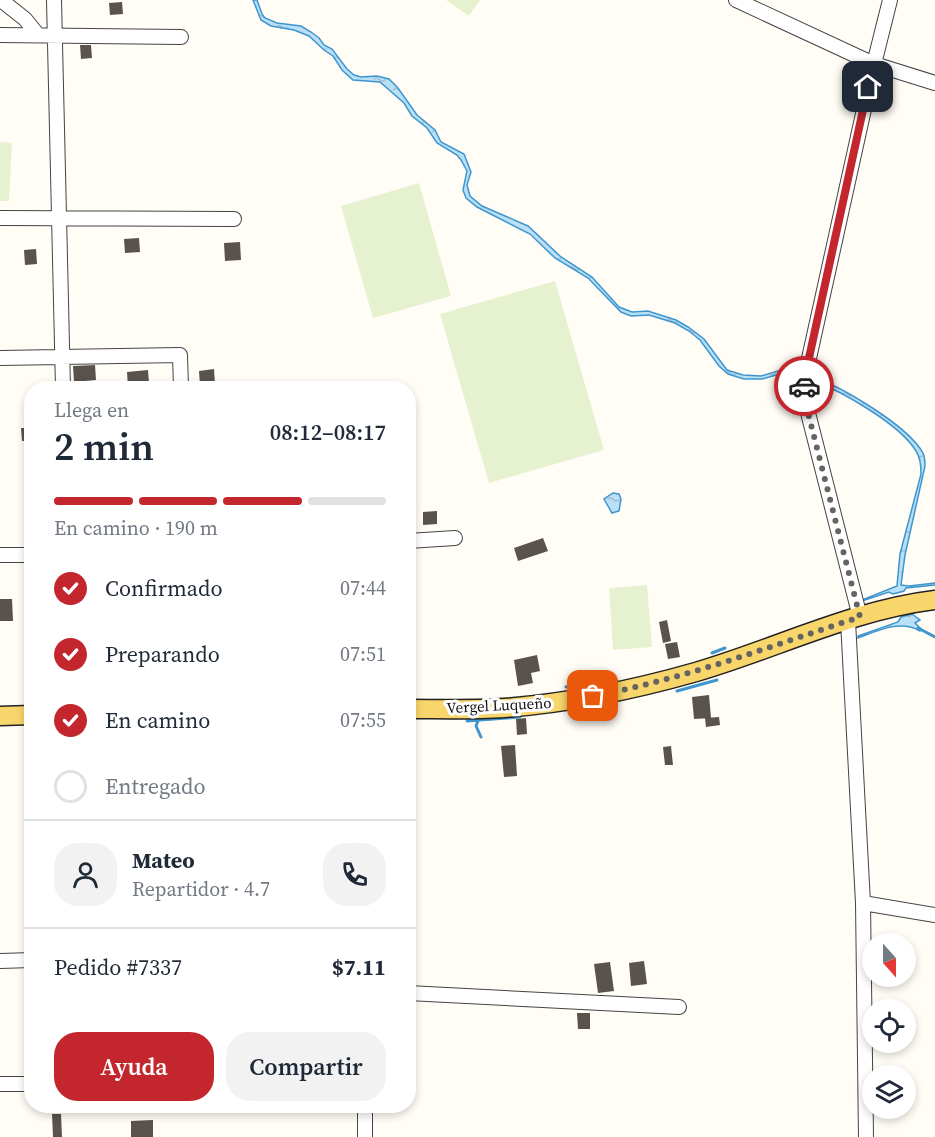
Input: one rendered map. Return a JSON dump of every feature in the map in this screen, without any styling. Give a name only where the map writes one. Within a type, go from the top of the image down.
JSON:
[{"type":"main road","name":"Vergel Luqueño","points":[[416,709],[501,708],[575,700],[610,693],[697,672],[854,619],[935,600]]},
{"type":"main road","points":[[0,716],[24,715]]},
{"type":"street","points":[[1,0],[24,19],[38,35]]},
{"type":"street","points":[[54,0],[63,381]]},
{"type":"street","points":[[736,0],[874,64],[935,83]]},
{"type":"street","points":[[866,1137],[863,903],[854,619],[806,405],[804,381],[890,0]]},
{"type":"street","points":[[0,35],[181,37]]},
{"type":"street","points":[[0,218],[234,219]]},
{"type":"street","points":[[0,358],[180,356],[181,381]]},
{"type":"street","points":[[416,540],[455,538]]},
{"type":"street","points":[[0,555],[24,555]]},
{"type":"street","points":[[863,903],[935,915]]},
{"type":"street","points":[[0,961],[24,960]]},
{"type":"street","points":[[416,993],[679,1007]]},
{"type":"street","points":[[0,1084],[24,1084]]},
{"type":"street","points":[[365,1113],[365,1137]]},
{"type":"green space","points":[[446,0],[480,0],[469,16]]},
{"type":"green space","points":[[0,142],[12,143],[9,201],[0,201]]},
{"type":"green space","points":[[419,183],[451,296],[373,318],[341,206]]},
{"type":"green space","points":[[555,281],[604,450],[489,483],[440,314]]},
{"type":"green space","points":[[647,585],[652,647],[613,650],[609,588]]},
{"type":"green space","points":[[828,619],[762,642],[662,673],[594,688],[521,698],[416,701],[416,699],[521,696],[593,687],[728,652]]},
{"type":"water","points":[[253,0],[257,0],[265,18],[277,23],[301,26],[311,32],[324,45],[332,49],[354,75],[389,79],[417,115],[435,130],[441,142],[464,154],[471,172],[467,185],[470,196],[482,206],[528,226],[561,257],[592,277],[619,307],[632,312],[648,311],[676,320],[688,327],[704,339],[727,370],[743,375],[761,376],[788,368],[798,372],[797,376],[787,372],[762,379],[744,379],[728,374],[719,366],[700,340],[689,331],[675,323],[649,315],[631,316],[621,312],[588,278],[555,258],[530,234],[477,207],[466,198],[463,190],[467,171],[461,160],[437,143],[427,128],[412,116],[404,103],[380,82],[353,80],[342,70],[333,56],[309,36],[294,30],[271,26],[261,20]]},
{"type":"water","points":[[813,377],[840,389],[889,419],[915,442],[923,453],[925,466],[905,555],[901,585],[935,583],[935,585],[906,588],[904,591],[893,594],[889,592],[862,601],[897,586],[900,554],[921,474],[920,460],[916,451],[897,430],[853,400],[812,380]]},
{"type":"water","points":[[613,493],[619,494],[621,499],[619,511],[612,513],[604,499]]},
{"type":"water","points":[[912,614],[920,620],[915,623],[921,629],[920,631],[897,626],[858,638],[858,636],[898,622],[901,617]]},
{"type":"building","points":[[122,2],[123,14],[110,15],[109,3]]},
{"type":"building","points":[[80,45],[91,45],[92,58],[81,59]]},
{"type":"building","points":[[139,238],[140,252],[125,253],[124,239]]},
{"type":"building","points":[[240,242],[241,260],[225,261],[224,243]]},
{"type":"building","points":[[36,249],[37,264],[25,265],[24,250]]},
{"type":"building","points":[[95,365],[96,380],[74,381],[73,366]]},
{"type":"building","points":[[214,369],[215,381],[200,381],[199,371]]},
{"type":"building","points":[[148,370],[149,381],[128,381],[127,372]]},
{"type":"building","points":[[21,428],[24,428],[24,441],[22,441]]},
{"type":"building","points":[[437,511],[437,524],[423,525],[423,512]]},
{"type":"building","points":[[543,538],[548,551],[518,561],[514,548]]},
{"type":"building","points":[[0,599],[12,599],[13,621],[0,621]]},
{"type":"building","points":[[667,620],[671,641],[663,643],[659,622]]},
{"type":"building","points":[[677,642],[680,657],[668,659],[665,644]]},
{"type":"building","points":[[537,655],[540,671],[531,673],[533,683],[518,686],[514,660]]},
{"type":"building","points":[[709,695],[711,718],[694,719],[692,697]]},
{"type":"building","points":[[719,717],[720,725],[706,727],[705,718]]},
{"type":"building","points":[[526,718],[527,734],[517,735],[516,719]]},
{"type":"building","points":[[515,745],[517,776],[504,777],[501,746]]},
{"type":"building","points":[[671,746],[673,765],[665,765],[663,747]]},
{"type":"building","points":[[644,961],[647,984],[631,986],[629,963]]},
{"type":"building","points":[[610,962],[614,991],[598,993],[594,964]]},
{"type":"building","points":[[577,1013],[590,1013],[590,1029],[578,1029]]},
{"type":"building","points":[[52,1114],[61,1114],[62,1137],[53,1137]]},
{"type":"building","points":[[153,1120],[153,1137],[131,1137],[131,1121]]},
{"type":"waterway","points":[[918,628],[935,637]]},
{"type":"waterway","points":[[712,653],[725,648]]},
{"type":"waterway","points":[[677,691],[717,680]]},
{"type":"waterway","points":[[566,687],[592,682]]},
{"type":"waterway","points":[[592,708],[606,705]]},
{"type":"waterway","points":[[467,721],[520,717]]},
{"type":"waterway","points":[[478,721],[476,726],[481,737]]},
{"type":"way so far","points":[[593,696],[697,672],[860,617],[806,405],[804,386]]},
{"type":"route","points":[[804,386],[868,87]]}]
